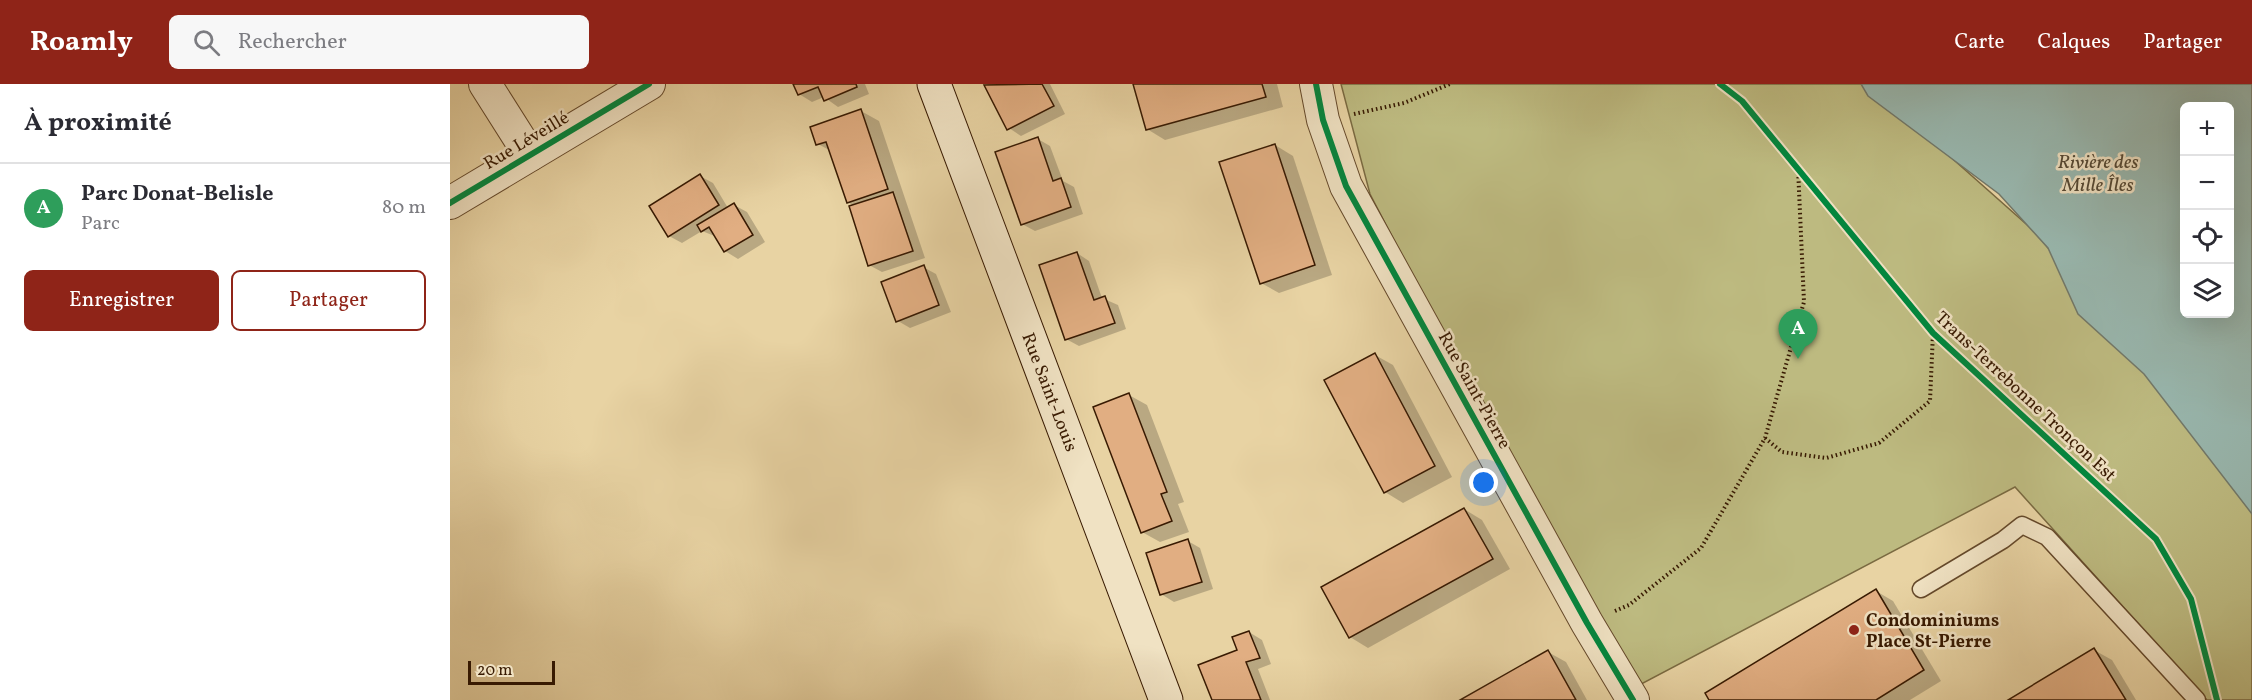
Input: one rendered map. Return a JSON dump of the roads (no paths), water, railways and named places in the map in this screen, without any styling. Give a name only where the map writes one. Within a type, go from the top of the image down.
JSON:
[{"type":"main road","name":"Rue Saint-Louis","points":[[934,84],[1166,700]]},
{"type":"street","points":[[485,84],[530,155]]},
{"type":"street","name":"Rue Léveillé","points":[[450,203],[649,84]]},
{"type":"street","name":"Rue Saint-Pierre","points":[[1316,84],[1323,120],[1346,186],[1587,623],[1633,700]]},
{"type":"lane","points":[[1921,589],[2022,525],[2048,537],[2197,700]]},
{"type":"water","name":"Rivière des Mille Îles","points":[[1861,84],[2252,84],[2252,514],[2144,374],[2078,314],[2048,248],[1999,194],[1868,96]]},
{"type":"place","name":"Parc Donat-Belisle","points":[[1798,359]]},
{"type":"place","name":"Condominiums Place St-Pierre","points":[[1854,630]]}]
